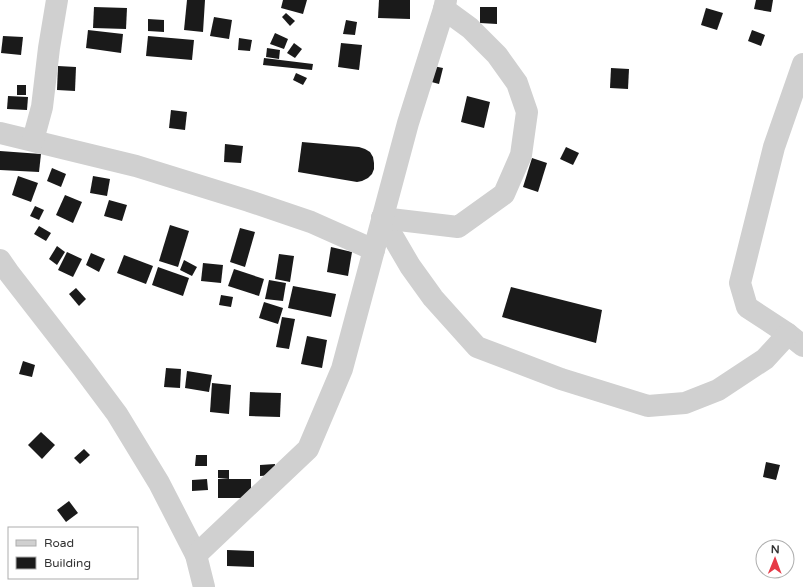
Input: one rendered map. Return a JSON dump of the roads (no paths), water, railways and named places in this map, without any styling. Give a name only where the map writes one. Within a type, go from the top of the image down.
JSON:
[{"type":"street","points":[[33,140],[42,107],[57,0]]},
{"type":"street","points":[[196,555],[308,449],[342,369],[382,218],[408,123],[445,4],[497,55],[517,83],[527,112],[521,155],[504,194],[458,227],[382,218]]},
{"type":"street","points":[[382,218],[410,266],[433,298],[477,347],[560,379],[648,406],[685,403],[718,390],[796,340],[747,307],[740,283],[774,147],[803,64]]},
{"type":"street","points":[[0,133],[136,166],[249,201],[311,222],[374,250]]},
{"type":"street","points":[[0,260],[117,414],[159,483],[196,555],[204,587]]}]
